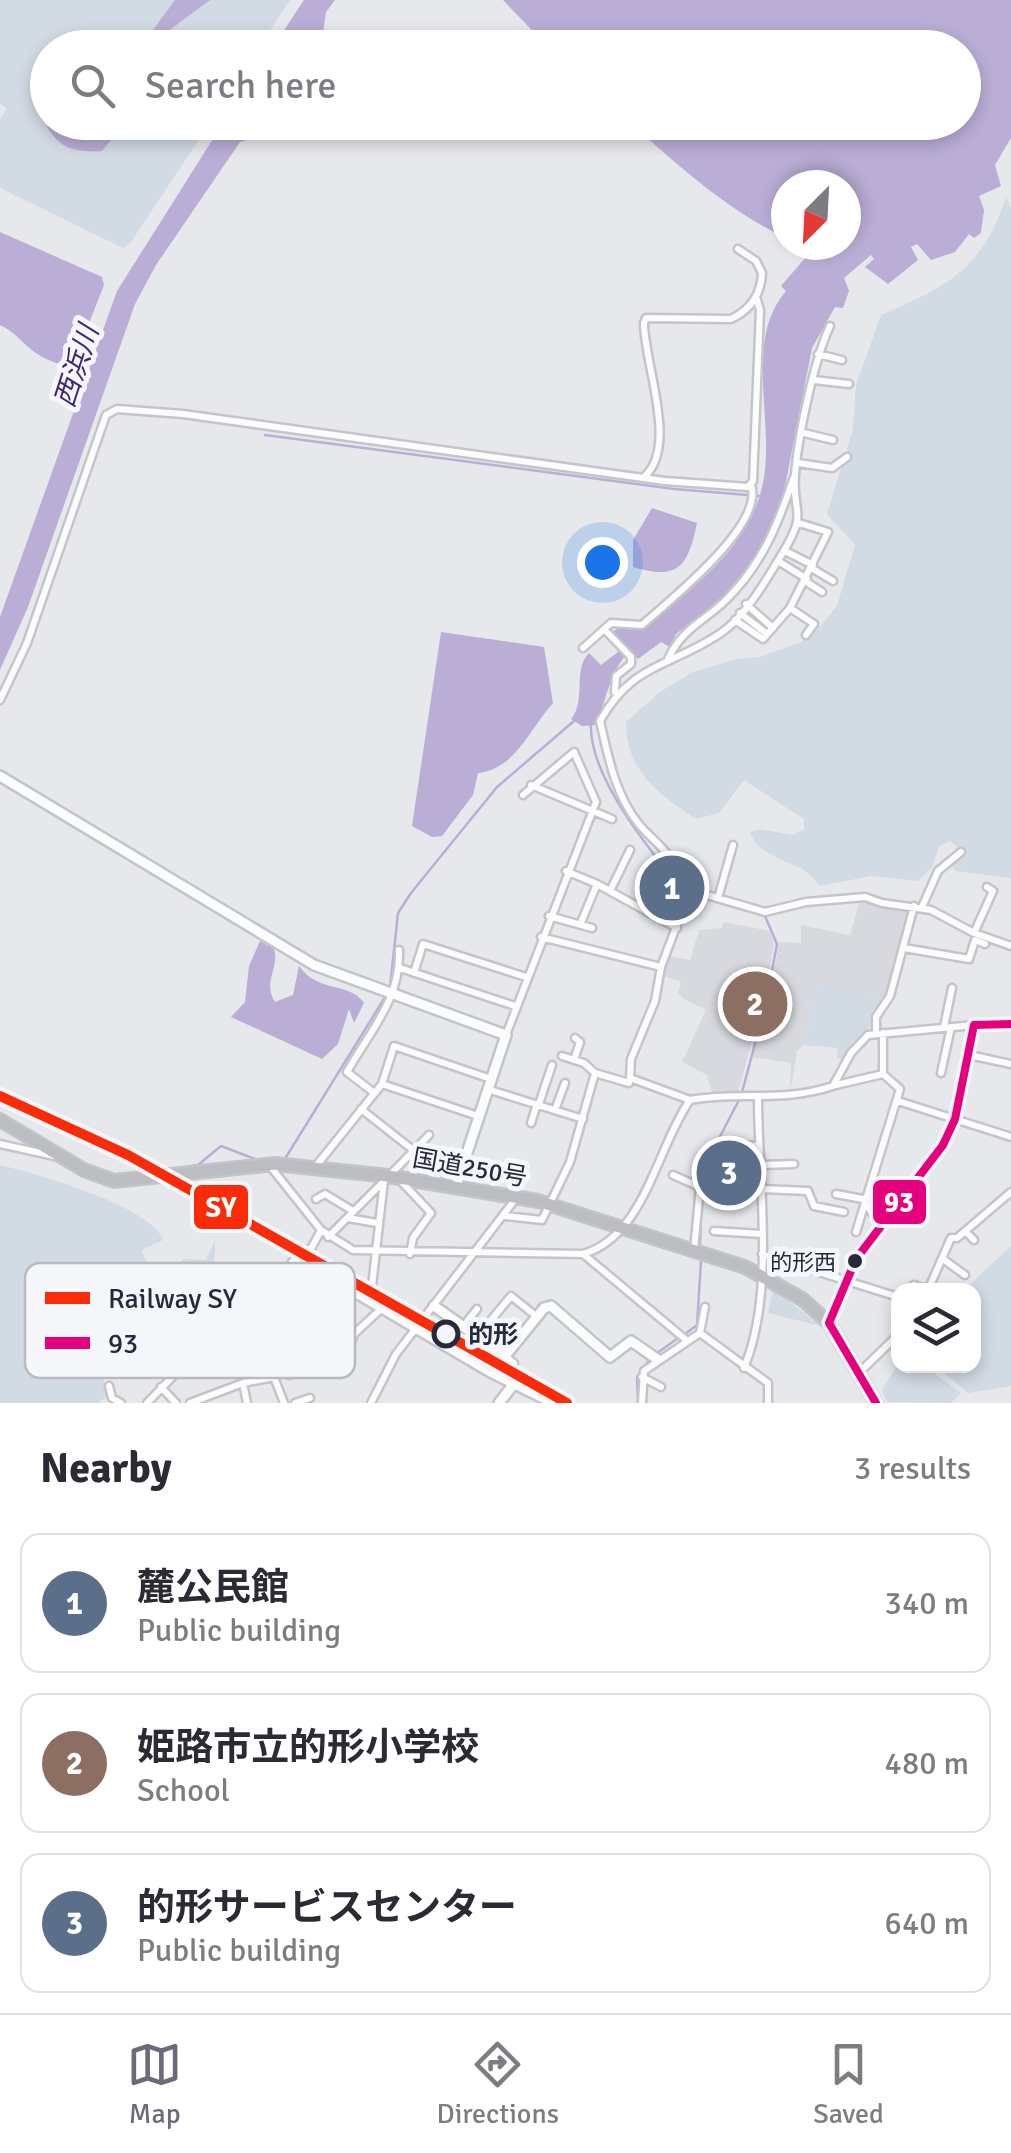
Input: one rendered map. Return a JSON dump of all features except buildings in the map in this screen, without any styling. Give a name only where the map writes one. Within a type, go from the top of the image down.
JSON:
[{"type":"highway","name":"国道250号","points":[[0,1120],[60,1156],[114,1181],[278,1164],[315,1167],[517,1197],[624,1228],[760,1274],[802,1298],[828,1324],[876,1403]]},
{"type":"street","points":[[583,648],[611,623],[642,625],[726,546],[752,504],[760,310],[756,297],[762,273],[756,261],[738,249]]},
{"type":"street","points":[[644,478],[654,469],[661,444],[646,318],[730,320],[756,297]]},
{"type":"street","points":[[668,660],[678,637],[743,582],[772,542],[795,475],[818,354],[830,326]]},
{"type":"street","points":[[818,354],[842,360]]},
{"type":"street","points":[[814,380],[848,384]]},
{"type":"street","points":[[0,700],[26,643],[106,416],[117,409],[644,478],[751,486]]},
{"type":"street","points":[[804,433],[833,440]]},
{"type":"street","points":[[798,463],[832,468],[847,457]]},
{"type":"street","points":[[795,475],[799,522],[785,550],[737,616],[723,632],[616,693],[600,720],[622,798],[689,894],[765,912],[844,897],[918,907],[1011,946]]},
{"type":"street","points":[[737,616],[758,640],[790,608],[828,532],[799,522]]},
{"type":"street","points":[[772,542],[833,581]]},
{"type":"street","points":[[778,560],[822,592]]},
{"type":"street","points":[[743,582],[755,591]]},
{"type":"street","points":[[746,604],[770,631]]},
{"type":"street","points":[[790,608],[814,624],[806,635]]},
{"type":"street","points":[[604,628],[631,658],[631,664],[616,676],[616,693]]},
{"type":"street","points":[[456,1186],[515,1006],[596,802],[574,752],[523,795]]},
{"type":"street","points":[[0,776],[314,965],[506,1036]]},
{"type":"street","points":[[531,785],[612,819]]},
{"type":"street","points":[[718,898],[734,845]]},
{"type":"street","points":[[610,890],[630,850]]},
{"type":"street","points":[[883,1074],[876,1018],[890,996],[918,907],[938,870],[961,852]]},
{"type":"street","points":[[566,871],[610,890],[677,928]]},
{"type":"street","points":[[580,926],[597,884]]},
{"type":"street","points":[[644,908],[655,885]]},
{"type":"street","points":[[974,933],[994,891],[987,888]]},
{"type":"street","points":[[562,1056],[595,1073],[628,1083],[631,1059],[655,1001],[660,967],[689,894]]},
{"type":"street","points":[[549,916],[592,928]]},
{"type":"street","points":[[541,938],[660,967]]},
{"type":"street","points":[[904,948],[969,959],[975,940],[985,944]]},
{"type":"street","points":[[414,973],[424,944],[526,978]]},
{"type":"street","points":[[373,1092],[348,1072],[390,995],[400,968],[399,950]]},
{"type":"street","points":[[400,968],[515,1006]]},
{"type":"street","points":[[941,1073],[952,988]]},
{"type":"street","points":[[828,1324],[856,1260],[937,1156],[955,1119],[974,1024]]},
{"type":"street","points":[[833,1086],[857,1044],[880,1033],[1011,1024]]},
{"type":"street","points":[[574,1060],[580,1042],[575,1038]]},
{"type":"street","points":[[315,1167],[382,1084],[394,1046],[583,1118]]},
{"type":"street","points":[[968,1055],[1011,1064]]},
{"type":"street","points":[[531,1123],[552,1065]]},
{"type":"street","points":[[505,1216],[536,1223],[550,1205],[583,1118],[595,1073]]},
{"type":"street","points":[[630,1078],[690,1100],[758,1100],[883,1074],[897,1083],[898,1101],[863,1199],[856,1232]]},
{"type":"street","points":[[555,1110],[565,1083]]},
{"type":"street","points":[[382,1084],[478,1116]]},
{"type":"street","points":[[278,1164],[324,1234],[352,1250],[583,1254],[605,1247],[624,1228],[690,1100]]},
{"type":"street","points":[[744,1368],[753,1340],[762,1254],[758,1100]]},
{"type":"street","points":[[898,1101],[1011,1137]]},
{"type":"street","points":[[361,1108],[412,1150]]},
{"type":"street","points":[[294,1263],[390,1178],[429,1135]]},
{"type":"street","points":[[0,1144],[60,1156]]},
{"type":"street","points":[[736,1145],[758,1146]]},
{"type":"street","points":[[759,1165],[794,1164]]},
{"type":"street","points":[[673,1175],[700,1186],[694,1252]]},
{"type":"street","points":[[372,1286],[377,1222],[390,1178]]},
{"type":"street","points":[[390,1178],[431,1213],[413,1238],[410,1254]]},
{"type":"street","points":[[760,1189],[808,1192],[814,1206],[844,1212]]},
{"type":"street","points":[[933,1283],[951,1238],[1011,1192]]},
{"type":"street","points":[[316,1200],[325,1194],[350,1214],[377,1222]]},
{"type":"street","points":[[836,1194],[863,1199],[881,1227]]},
{"type":"street","points":[[372,1403],[396,1354],[517,1197]]},
{"type":"street","points":[[714,1231],[762,1234]]},
{"type":"street","points":[[965,1231],[974,1240]]},
{"type":"street","points":[[583,1254],[683,1336]]},
{"type":"street","points":[[762,1254],[891,1295]]},
{"type":"street","points":[[296,1259],[303,1263]]},
{"type":"street","points":[[944,1259],[964,1275]]},
{"type":"street","points":[[355,1293],[550,1403]]},
{"type":"street","points":[[476,1338],[510,1296],[536,1316]]},
{"type":"street","points":[[434,1306],[461,1329],[514,1363]]},
{"type":"street","points":[[504,1356],[536,1316],[551,1306],[610,1357],[631,1341],[654,1357]]},
{"type":"street","points":[[700,1333],[705,1307]]},
{"type":"street","points":[[355,1333],[382,1308]]},
{"type":"street","points":[[461,1329],[477,1309]]},
{"type":"street","points":[[642,1403],[642,1377],[654,1357],[683,1336],[700,1333],[768,1383],[768,1403]]},
{"type":"street","points":[[865,1366],[891,1342]]},
{"type":"street","points":[[642,1377],[662,1387]]},
{"type":"street","points":[[146,1403],[170,1378]]},
{"type":"street","points":[[190,1403],[243,1383],[269,1378]]},
{"type":"street","points":[[274,1378],[284,1403]]},
{"type":"street","points":[[243,1383],[246,1403]]},
{"type":"street","points":[[500,1403],[513,1385]]},
{"type":"street","points":[[108,1386],[112,1398],[121,1403]]},
{"type":"street","points":[[161,1387],[176,1403]]},
{"type":"street","points":[[295,1403],[310,1398]]},
{"type":"shaded area","points":[[0,0],[290,0],[270,30],[30,30],[30,140],[199,140],[131,242],[123,248],[0,188],[0,120],[7,108],[0,104]]},
{"type":"shaded area","points":[[175,0],[210,0],[170,30],[153,30]]},
{"type":"shaded area","points":[[304,0],[335,0],[326,12],[323,30],[284,30]]},
{"type":"shaded area","points":[[503,0],[1011,0],[1011,138],[995,165],[1001,186],[979,196],[984,210],[981,233],[974,238],[969,234],[955,252],[931,260],[917,244],[911,247],[918,260],[888,284],[865,267],[874,259],[871,255],[844,278],[849,291],[843,308],[835,307],[812,348],[780,512],[762,549],[722,598],[676,634],[670,647],[661,642],[638,659],[630,651],[614,675],[596,725],[582,726],[571,719],[578,703],[581,668],[589,653],[601,665],[626,646],[611,633],[621,626],[646,628],[713,569],[752,516],[765,470],[765,337],[772,313],[786,291],[781,286],[803,260],[861,260],[861,170],[771,170],[771,230],[724,201],[649,140],[981,140],[981,30],[532,30]]},
{"type":"shaded area","points":[[111,140],[102,151],[77,150],[58,141]]},
{"type":"shaded area","points":[[212,140],[248,140],[240,142],[156,265],[135,304],[28,607],[0,670],[0,617],[117,291]]},
{"type":"shaded area","points":[[1006,197],[1011,208],[1011,878],[955,871],[952,866],[963,851],[950,841],[939,846],[932,867],[918,881],[872,876],[819,886],[804,870],[764,850],[750,833],[759,829],[793,835],[804,829],[804,819],[744,780],[719,813],[696,819],[657,790],[638,767],[627,739],[626,722],[660,692],[693,672],[737,659],[760,657],[801,642],[837,606],[855,545],[827,514],[853,429],[856,385],[881,315],[944,284],[974,259]]},
{"type":"shaded area","points":[[0,232],[102,277],[104,285],[82,341],[73,341],[63,354],[62,365],[40,356],[0,325]]},
{"type":"shaded area","points":[[652,508],[697,523],[685,560],[671,571],[633,567],[633,540]]},
{"type":"shaded area","points":[[441,632],[544,647],[553,703],[512,756],[491,770],[478,773],[473,795],[442,836],[432,837],[412,826]]},
{"type":"shaded area","points":[[860,901],[910,911],[893,976],[882,999],[819,985],[804,1045],[797,1051],[790,1093],[791,1063],[752,1057],[753,1038],[737,1096],[713,1096],[707,1075],[682,1062],[706,1010],[678,993],[681,982],[663,976],[670,956],[690,960],[699,930],[721,928],[724,922],[770,931],[774,943],[765,994],[770,995],[779,942],[801,943],[801,925],[850,935]]},
{"type":"shaded area","points":[[260,941],[274,949],[270,988],[275,1002],[293,995],[299,966],[315,980],[350,992],[364,1003],[354,1023],[349,1009],[338,1044],[322,1059],[231,1017],[245,1002],[249,966]]},
{"type":"shaded area","points":[[819,984],[882,999],[871,1014],[869,1029],[852,1044],[843,1059],[837,1058],[838,1048],[804,1045]]},
{"type":"shaded area","points":[[0,1165],[116,1204],[155,1228],[163,1240],[142,1250],[148,1263],[25,1263],[25,1378],[103,1378],[107,1396],[98,1403],[0,1403]]},
{"type":"shaded area","points":[[215,1240],[214,1263],[179,1263],[183,1259],[206,1260]]},
{"type":"shaded area","points":[[1011,1246],[1011,1386],[968,1393],[944,1373],[981,1373],[981,1283],[971,1283]]},
{"type":"shaded area","points":[[773,1288],[820,1326],[768,1313]]},
{"type":"shaded area","points":[[892,1373],[937,1373],[961,1393],[951,1403],[887,1402],[882,1390]]},
{"type":"waterway","points":[[265,435],[674,489],[760,496]]},
{"type":"waterway","points":[[390,987],[398,913],[411,893],[497,787],[574,721]]},
{"type":"waterway","points":[[591,723],[593,744],[611,790],[640,836],[685,892]]},
{"type":"waterway","points":[[692,895],[765,916],[777,944],[741,1096],[710,1156],[702,1186]]},
{"type":"waterway","points":[[283,1162],[387,994]]},
{"type":"waterway","points":[[170,1170],[198,1165],[221,1146],[260,1161]]},
{"type":"waterway","points":[[700,1246],[701,1209]]},
{"type":"waterway","points":[[685,1334],[697,1325],[701,1261]]},
{"type":"waterway","points":[[656,1354],[678,1338]]},
{"type":"waterway","points":[[638,1403],[637,1377],[650,1359]]},
{"type":"rail line","name":"SY","points":[[0,1096],[128,1155],[319,1263]]},
{"type":"rail line","name":"SY","points":[[355,1283],[567,1403]]},
{"type":"transit line","name":"93","points":[[876,1403],[829,1323],[856,1259],[943,1145],[955,1119],[974,1025],[1011,1024]]},
{"type":"place","name":"麓公民館","points":[[672,888]]},
{"type":"place","name":"姫路市立的形小学校","points":[[755,1004]]},
{"type":"place","name":"的形サービスセンター","points":[[729,1173]]},
{"type":"place","name":"的形西","points":[[855,1261]]},
{"type":"place","name":"的形","points":[[446,1334]]},
{"type":"water label","name":"西浜川","points":[[76,366]]}]
